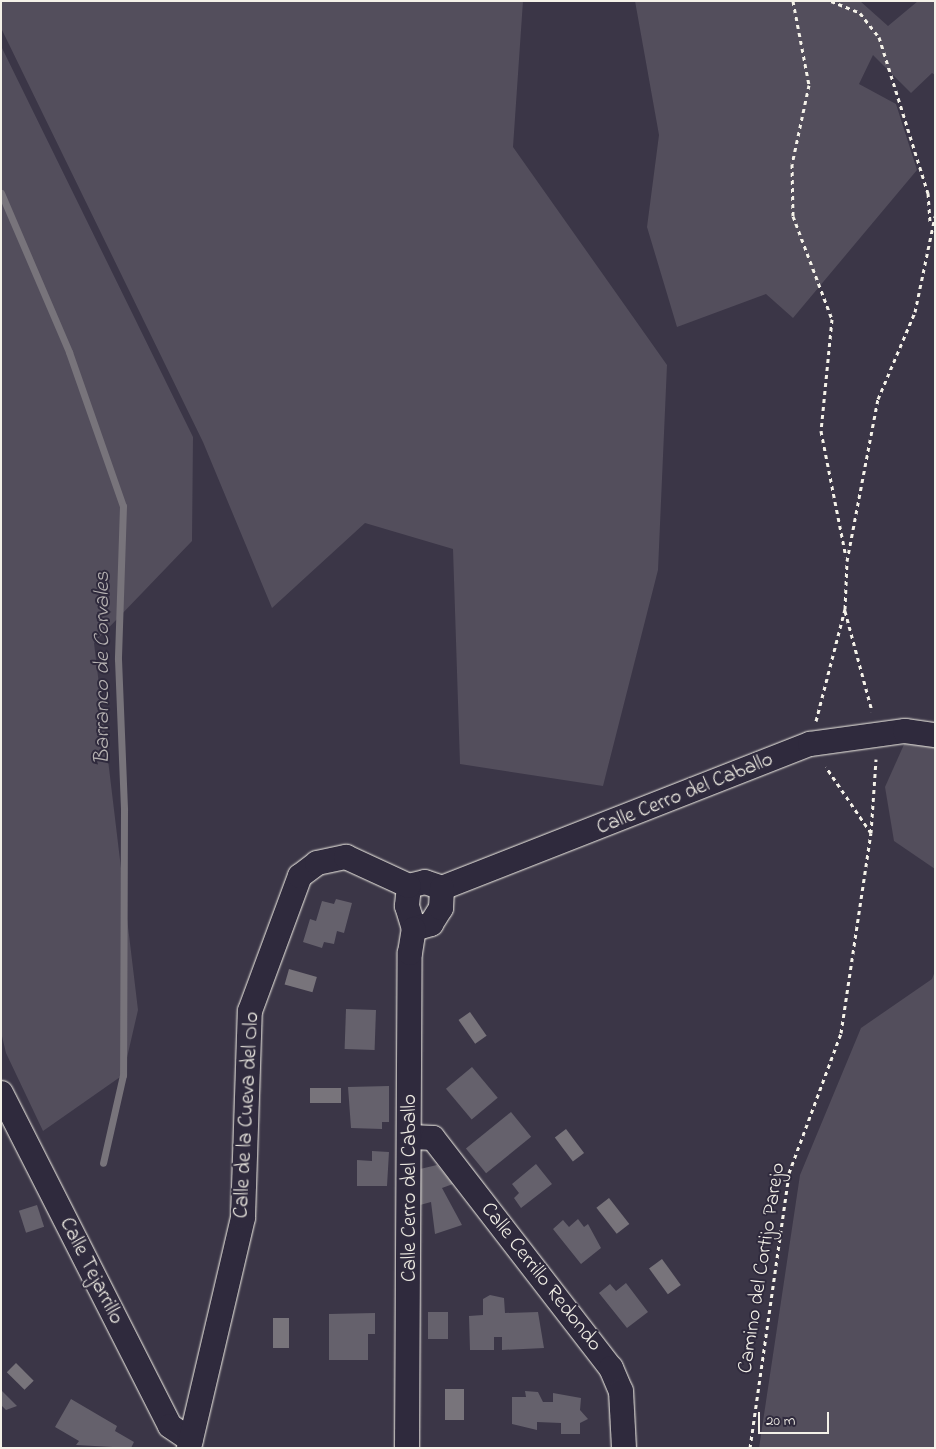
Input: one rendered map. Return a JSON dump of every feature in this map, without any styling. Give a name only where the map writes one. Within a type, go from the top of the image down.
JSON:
[{"type":"street","name":"Calle Cerro del Caballo","points":[[442,888],[810,744],[905,731],[935,735]]},
{"type":"street","name":"Calle de la Cueva del Olo","points":[[190,1444],[243,1217],[250,1011],[300,876],[317,863],[346,857],[409,886]]},
{"type":"street","points":[[409,886],[425,882],[442,888],[441,908],[431,924],[414,929]]},
{"type":"street","name":"Calle Cerro del Caballo","points":[[407,1448],[412,1137],[410,954],[414,929],[407,906],[409,886]]},
{"type":"street","name":"Calle Tejarrillo","points":[[1,1093],[170,1426],[190,1444]]},
{"type":"street","name":"Calle Cerrillo Redondo","points":[[412,1137],[433,1138],[611,1368],[621,1391],[624,1448]]},
{"type":"path","points":[[793,1],[809,85],[792,164],[792,216],[832,319],[821,430],[847,561]]},
{"type":"path","points":[[831,1],[860,13],[879,37],[928,192],[931,227]]},
{"type":"path","points":[[871,833],[810,744],[845,609],[847,561],[878,400],[915,312],[931,227],[935,216]]},
{"type":"path","name":"Camino del Cortijo Parejo","points":[[750,1448],[789,1173],[841,1033],[871,833],[878,735],[845,609]]},
{"type":"shaded area","points":[[1,1],[523,1],[513,147],[667,365],[658,570],[603,786],[460,764],[453,549],[365,523],[272,608],[203,442],[1,28]]},
{"type":"shaded area","points":[[635,1],[860,1],[888,26],[918,1],[935,1],[935,75],[932,73],[911,93],[873,55],[859,84],[896,104],[917,170],[793,318],[766,294],[677,327],[647,227],[659,135]]},
{"type":"shaded area","points":[[1,46],[193,437],[192,541],[94,643],[138,1010],[123,1075],[43,1131],[6,1053],[1,1032]]},
{"type":"shaded area","points":[[906,740],[935,745],[935,869],[894,841],[885,787]]},
{"type":"shaded area","points":[[289,969],[317,977],[312,992],[285,984]]},
{"type":"shaded area","points":[[935,971],[935,1448],[759,1448],[800,1175],[861,1028],[932,979]]},
{"type":"shaded area","points":[[470,1012],[487,1036],[475,1044],[459,1020]]},
{"type":"shaded area","points":[[310,1088],[341,1088],[341,1103],[310,1103]]},
{"type":"shaded area","points":[[566,1129],[584,1153],[573,1161],[555,1137]]},
{"type":"shaded area","points":[[609,1198],[629,1224],[617,1234],[596,1208]]},
{"type":"shaded area","points":[[662,1259],[681,1285],[668,1294],[649,1268]]},
{"type":"shaded area","points":[[273,1318],[289,1318],[289,1348],[273,1348]]},
{"type":"shaded area","points":[[16,1363],[34,1381],[24,1390],[7,1372]]},
{"type":"shaded area","points":[[445,1389],[464,1389],[464,1420],[445,1420]]},
{"type":"building","points":[[336,899],[352,903],[344,933],[337,931],[334,944],[324,942],[322,948],[303,942],[310,919],[316,921],[322,901],[334,904]]},
{"type":"building","points":[[346,1009],[376,1010],[375,1050],[345,1049]]},
{"type":"building","points":[[472,1067],[498,1098],[472,1119],[446,1089]]},
{"type":"building","points":[[389,1086],[389,1122],[382,1122],[382,1129],[351,1128],[348,1087]]},
{"type":"building","points":[[511,1112],[531,1137],[486,1173],[466,1149]]},
{"type":"building","points":[[372,1151],[389,1152],[387,1186],[357,1186],[357,1160],[372,1161]]},
{"type":"building","points":[[536,1164],[552,1184],[521,1208],[514,1198],[519,1193],[512,1184]]},
{"type":"building","points":[[437,1165],[453,1184],[442,1188],[462,1225],[435,1234],[431,1202],[420,1205],[420,1169]]},
{"type":"building","points":[[37,1205],[44,1227],[26,1233],[19,1211]]},
{"type":"building","points":[[578,1219],[584,1227],[588,1224],[601,1248],[581,1264],[553,1229],[563,1220],[569,1227]]},
{"type":"building","points":[[626,1283],[648,1312],[627,1328],[599,1293],[610,1284],[616,1291]]},
{"type":"building","points":[[490,1295],[504,1298],[505,1313],[538,1312],[544,1348],[502,1350],[502,1337],[494,1337],[494,1350],[470,1350],[469,1316],[483,1315],[483,1299]]},
{"type":"building","points":[[428,1312],[448,1312],[448,1339],[428,1339]]},
{"type":"building","points":[[375,1313],[375,1334],[368,1334],[368,1360],[329,1360],[329,1314]]},
{"type":"building","points":[[1,1390],[17,1406],[6,1410],[1,1405]]},
{"type":"building","points":[[525,1391],[538,1392],[543,1402],[553,1402],[553,1393],[581,1398],[580,1410],[588,1419],[580,1423],[580,1434],[561,1434],[561,1423],[537,1422],[537,1430],[512,1424],[512,1397],[526,1397]]},
{"type":"building","points":[[71,1399],[117,1426],[115,1431],[134,1442],[131,1448],[76,1445],[79,1441],[55,1427]]},
{"type":"waterway","name":"Barranco de Corvales","points":[[1,193],[69,352],[123,506],[118,659],[124,810],[123,1075],[103,1163]]}]
